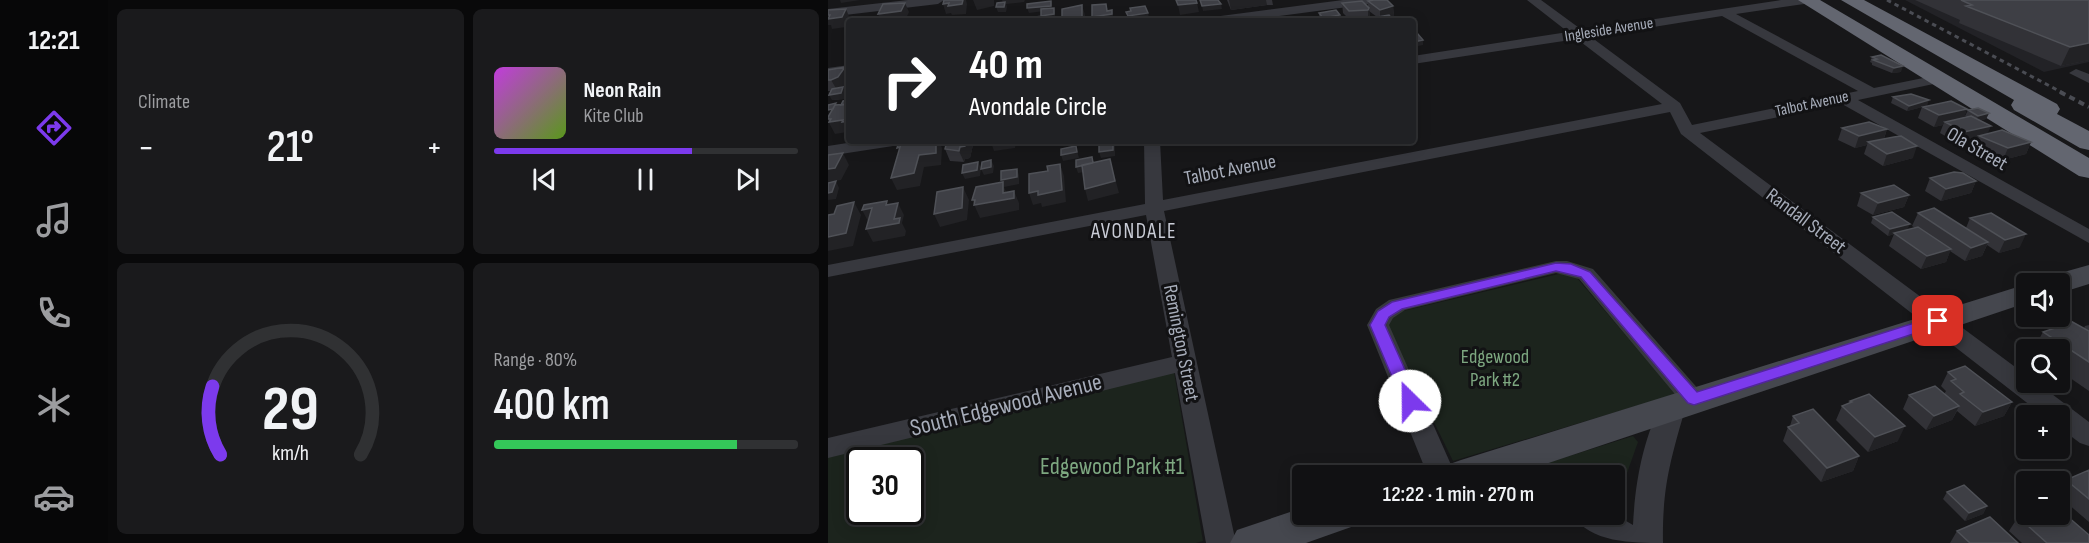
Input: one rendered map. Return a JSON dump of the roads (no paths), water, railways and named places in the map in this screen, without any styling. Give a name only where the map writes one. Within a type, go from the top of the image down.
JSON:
[{"type":"highway","points":[[1806,0],[2089,170]]},
{"type":"highway","points":[[1822,0],[2089,156]]},
{"type":"highway","points":[[1841,0],[2089,142]]},
{"type":"highway","points":[[1850,0],[2089,132]]},
{"type":"main road","points":[[2070,280],[2089,274]]},
{"type":"main road","points":[[1492,465],[2016,296]]},
{"type":"main road","points":[[1252,543],[1307,525]]},
{"type":"street","points":[[828,13],[933,0]]},
{"type":"street","points":[[926,15],[933,0]]},
{"type":"street","points":[[1236,18],[1370,0]]},
{"type":"street","name":"Randall Street","points":[[1533,0],[1675,106],[1687,131],[2089,436]]},
{"type":"street","name":"Ingleside Avenue","points":[[1416,60],[1806,0]]},
{"type":"street","points":[[1723,12],[1871,92]]},
{"type":"street","points":[[828,72],[846,69]]},
{"type":"street","name":"Talbot Avenue","points":[[1687,131],[1938,79]]},
{"type":"street","name":"Ola Street","points":[[1843,98],[2089,237]]},
{"type":"street","name":"Talbot Avenue","points":[[828,271],[1675,106]]},
{"type":"street","points":[[828,151],[873,144]]},
{"type":"street","name":"Remington Street","points":[[1152,144],[1154,207],[1221,543]]},
{"type":"street","points":[[1456,465],[1378,325],[1384,314],[1397,305],[1556,267],[1578,270],[1586,274],[1683,402],[1657,447],[1647,499],[1648,543]]},
{"type":"street","name":"South Edgewood Avenue","points":[[828,448],[1184,362]]},
{"type":"street","points":[[1607,525],[1639,543]]},
{"type":"railway","points":[[1887,0],[2063,93]]},
{"type":"railway","points":[[2060,92],[2089,107]]},
{"type":"district","name":"AVONDALE","points":[[1134,231]]},
{"type":"park label","name":"Edgewood Park #2","points":[[1495,368]]},
{"type":"park label","name":"Edgewood Park #1","points":[[1112,466]]}]
